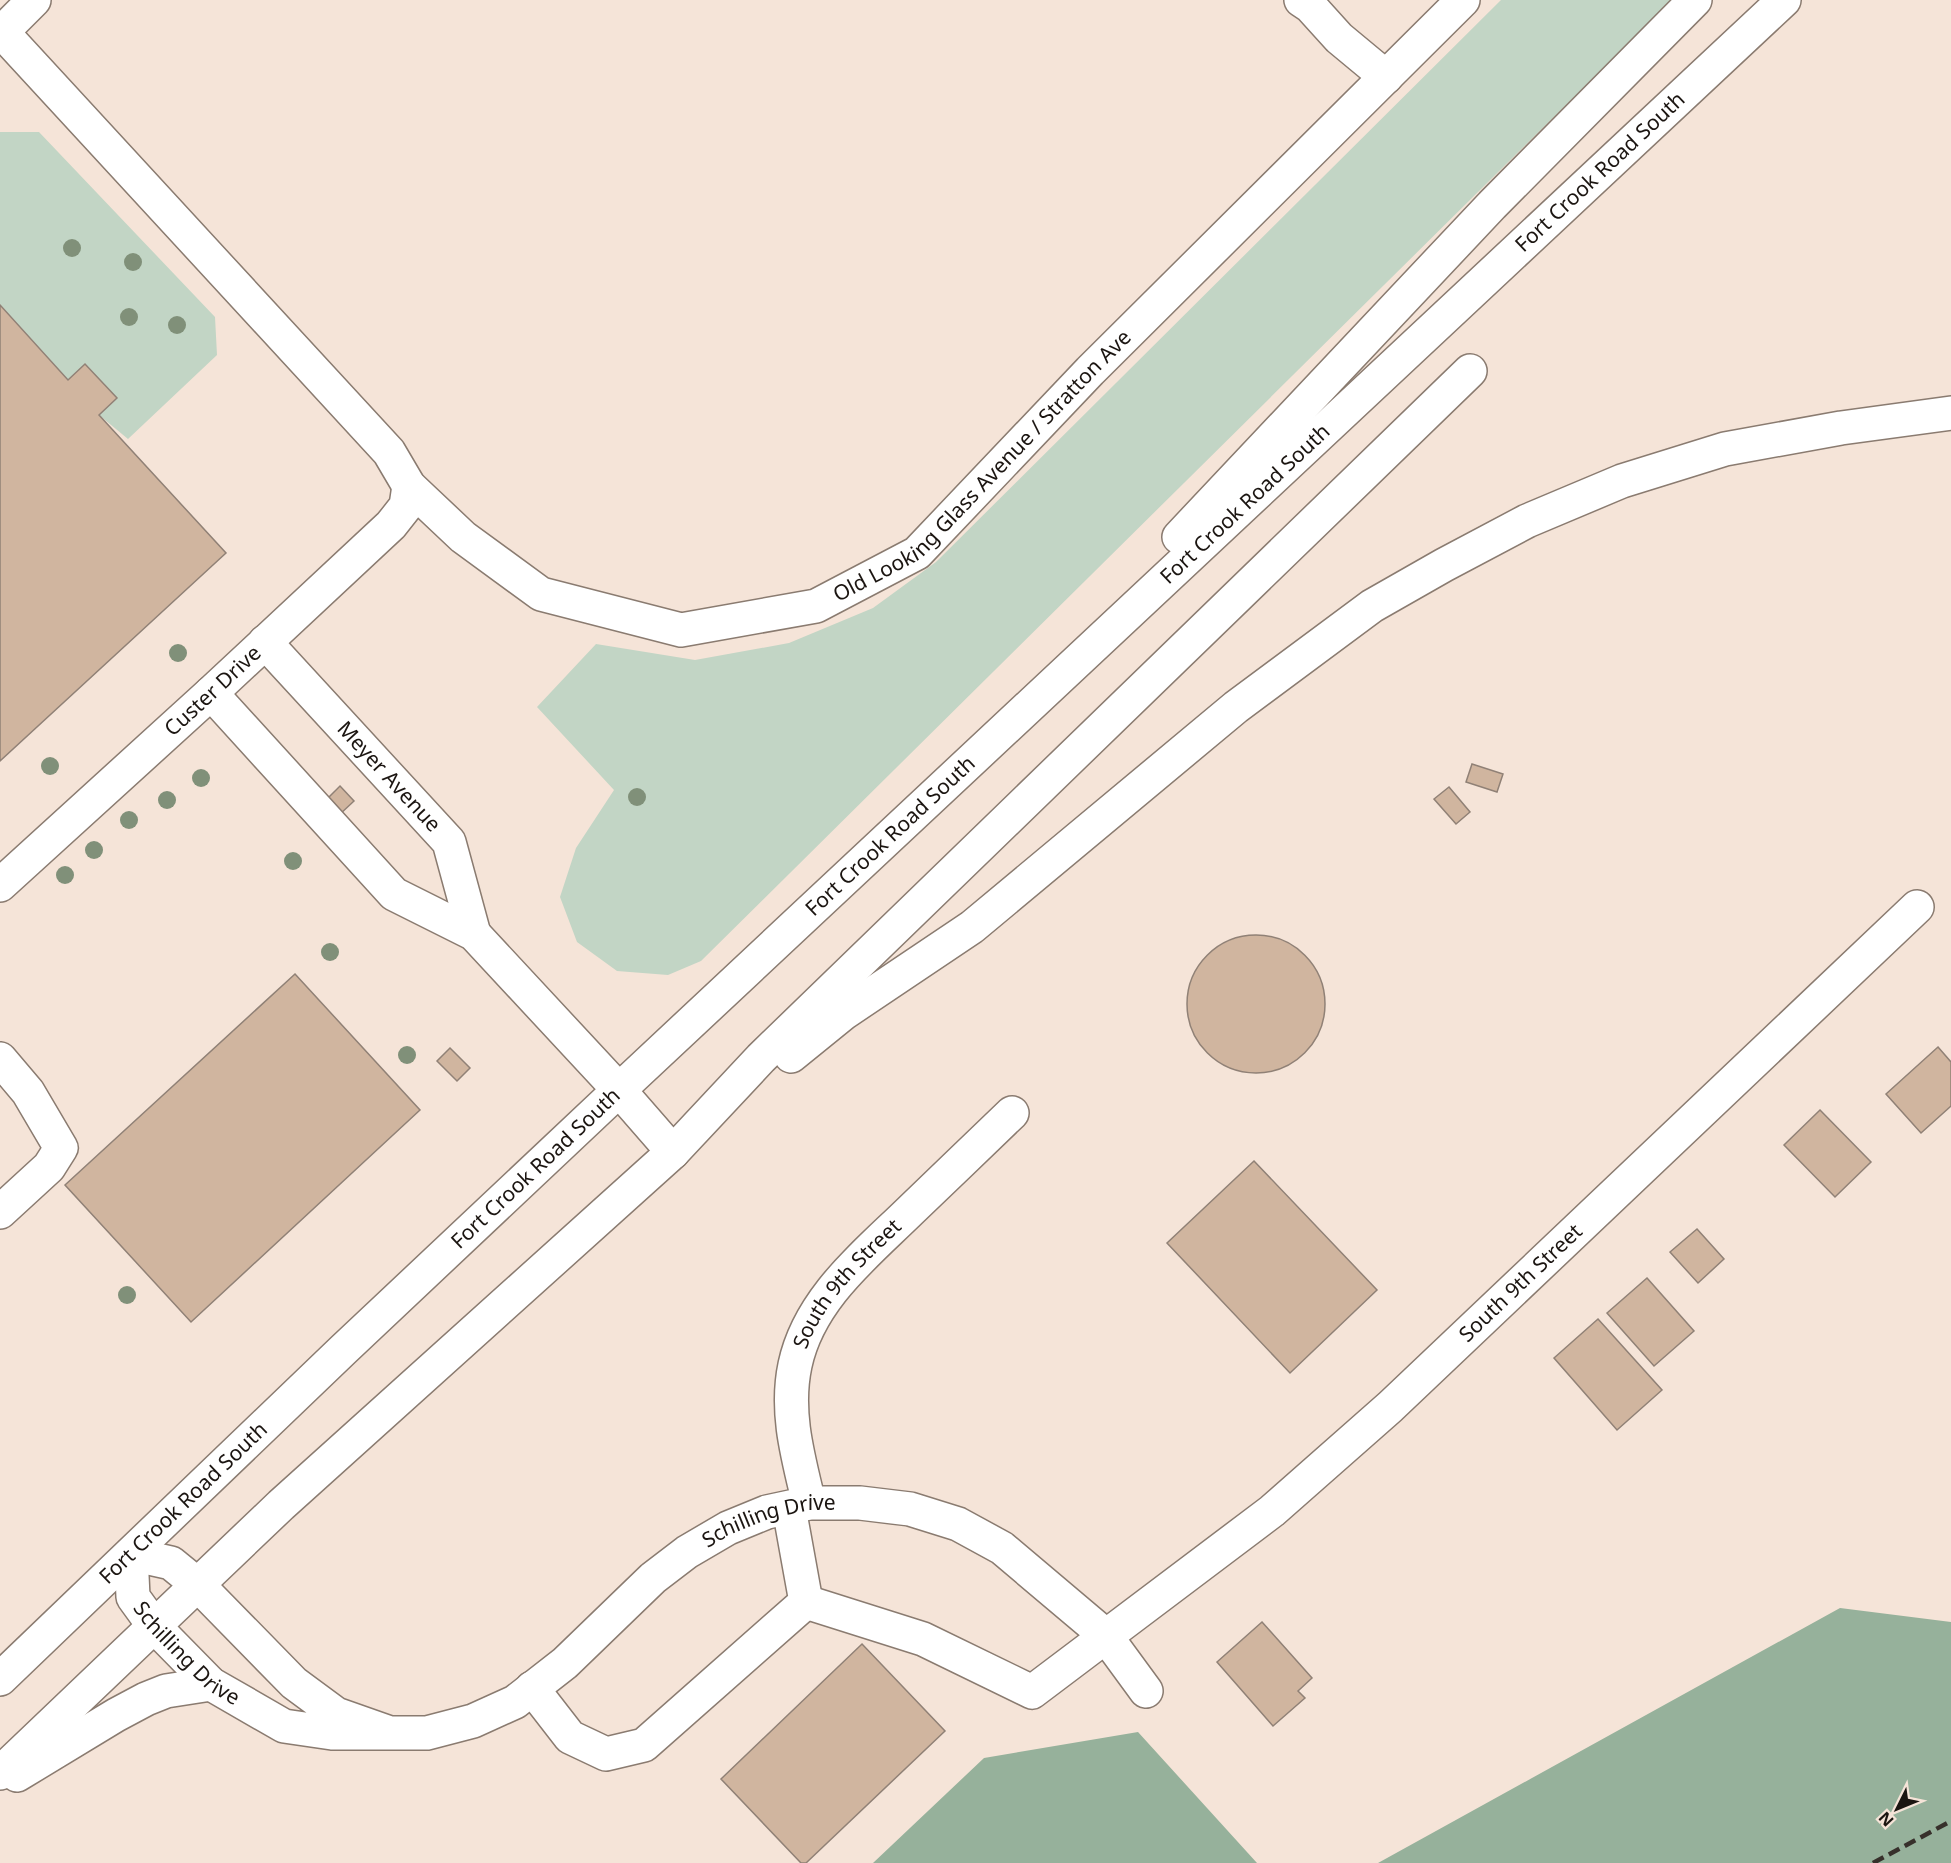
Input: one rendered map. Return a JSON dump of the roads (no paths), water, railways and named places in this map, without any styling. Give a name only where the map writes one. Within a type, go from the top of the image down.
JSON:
[{"type":"main road","name":"Old Looking Glass Avenue / Stratton Ave","points":[[34,0],[2,32],[389,452],[409,486],[463,537],[541,594],[681,630],[816,606],[917,553],[1090,371],[1463,0]]},
{"type":"main road","points":[[953,776],[1492,205],[1695,0]]},
{"type":"main road","name":"Fort Crook Road South","points":[[0,1679],[619,1090],[1784,0]]},
{"type":"main road","points":[[1307,2],[1339,38],[1386,77]]},
{"type":"main road","points":[[673,1152],[761,1058],[1470,371]]},
{"type":"main road","points":[[0,1773],[281,1505],[673,1152],[844,1013],[972,927],[1236,707],[1372,606],[1527,521],[1622,481],[1725,449],[1841,428],[1951,413]]},
{"type":"main road","name":"Custer Drive","points":[[0,885],[391,525],[406,506],[409,486]]},
{"type":"main road","name":"Meyer Avenue","points":[[265,642],[449,842],[474,934]]},
{"type":"main road","name":"Meyer Avenue","points":[[211,693],[394,894],[474,934],[619,1090],[673,1152]]},
{"type":"main road","name":"South 9th Street","points":[[1012,1113],[848,1271],[821,1304],[804,1336],[795,1364],[791,1402],[806,1602],[923,1639],[1032,1692],[1272,1511],[1390,1407],[1917,907]]},
{"type":"main road","points":[[0,1059],[28,1092],[61,1148],[49,1167],[0,1212]]},
{"type":"main road","name":"Schilling Drive","points":[[390,1733],[336,1714],[294,1683],[198,1585],[171,1563],[131,1554],[134,1597],[154,1626],[211,1684],[284,1726],[332,1733],[390,1733],[427,1733],[474,1721],[514,1702],[566,1663],[653,1578],[687,1552],[728,1528],[767,1512],[799,1505],[860,1503],[910,1509],[958,1524],[1002,1548],[1106,1635],[1146,1691]]},
{"type":"main road","points":[[532,1688],[570,1737],[606,1754],[644,1744],[806,1602]]},
{"type":"main road","points":[[0,1785],[146,1698],[166,1691],[211,1684]]},
{"type":"railway","points":[[1873,1863],[1951,1821]]}]
